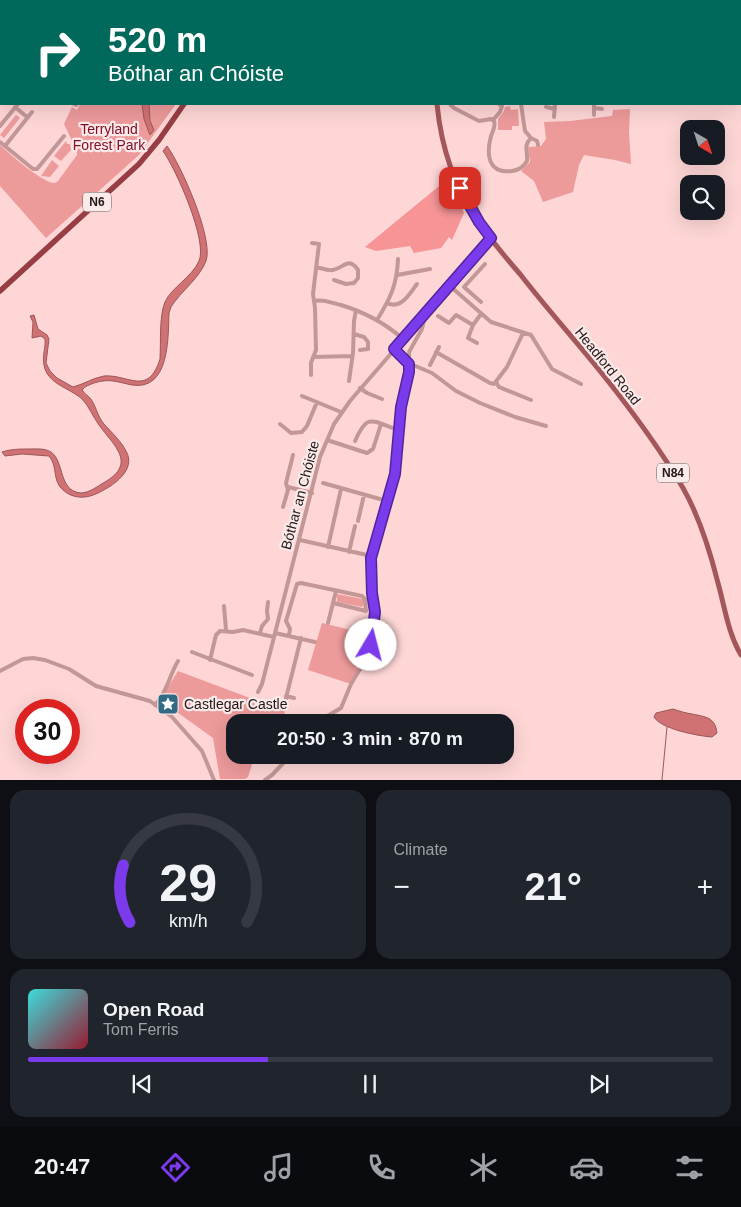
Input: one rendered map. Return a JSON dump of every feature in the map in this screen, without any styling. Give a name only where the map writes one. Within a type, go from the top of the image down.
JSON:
[{"type":"highway","name":"N6","points":[[0,291],[139,164],[159,140],[183,105]]},
{"type":"main road","name":"Headford Road","points":[[437,105],[451,167],[472,211],[491,238],[605,377],[664,458],[684,489],[694,510],[707,547],[731,635],[741,655]]},
{"type":"street","points":[[451,105],[479,121],[493,120],[501,111],[501,105]]},
{"type":"street","points":[[521,105],[525,131],[531,138],[537,141],[538,145]]},
{"type":"street","points":[[0,126],[16,106],[27,117]]},
{"type":"street","points":[[546,107],[555,106],[554,117]]},
{"type":"street","points":[[594,115],[594,106],[602,109]]},
{"type":"street","points":[[5,146],[32,112]]},
{"type":"street","points":[[493,120],[495,126],[490,140],[490,159],[491,165],[497,170],[514,171],[523,167],[528,159],[526,144],[531,138]]},
{"type":"street","points":[[0,142],[33,168],[37,169],[64,136]]},
{"type":"street","name":"Bóthar an Chóiste","points":[[258,692],[262,684],[300,540],[320,457],[341,412],[491,238]]},
{"type":"street","points":[[310,375],[311,363],[316,350],[313,289],[319,244],[312,243]]},
{"type":"street","points":[[377,320],[394,290],[398,259]]},
{"type":"street","points":[[316,267],[333,270],[345,264],[353,264],[358,270],[356,280],[351,284],[334,280]]},
{"type":"street","points":[[460,295],[466,288],[464,287],[484,264]]},
{"type":"street","points":[[397,275],[430,269]]},
{"type":"street","points":[[341,282],[342,276]]},
{"type":"street","points":[[387,303],[393,306],[399,304],[417,284]]},
{"type":"street","points":[[450,286],[493,323],[531,335],[552,369],[581,384]]},
{"type":"street","points":[[466,288],[481,302]]},
{"type":"street","points":[[314,301],[324,300],[356,310],[377,320],[403,339]]},
{"type":"street","points":[[348,381],[356,310]]},
{"type":"street","points":[[331,714],[341,708],[351,684],[368,656],[370,649],[375,612],[372,593],[371,558],[395,474],[401,407],[409,372],[410,348],[422,329],[426,314]]},
{"type":"street","points":[[477,343],[468,338],[481,314]]},
{"type":"street","points":[[438,316],[449,324],[456,316],[474,325]]},
{"type":"street","points":[[436,352],[490,384],[496,382],[506,367],[522,333]]},
{"type":"street","points":[[354,334],[364,337],[368,342],[368,349],[360,350]]},
{"type":"street","points":[[430,365],[439,347]]},
{"type":"street","points":[[394,349],[409,364],[432,373],[456,391],[515,417],[546,426]]},
{"type":"street","points":[[313,357],[352,356]]},
{"type":"street","points":[[496,382],[499,387],[531,400]]},
{"type":"street","points":[[360,388],[382,399]]},
{"type":"street","points":[[302,396],[341,412]]},
{"type":"street","points":[[280,424],[291,433],[302,432],[307,426],[318,402]]},
{"type":"street","points":[[355,441],[365,423],[373,421],[395,429]]},
{"type":"street","points":[[327,440],[366,453],[373,448],[381,424]]},
{"type":"street","points":[[283,507],[288,488],[286,483],[293,455]]},
{"type":"street","points":[[322,483],[380,500]]},
{"type":"street","points":[[288,488],[312,493]]},
{"type":"street","points":[[328,547],[341,489]]},
{"type":"street","points":[[358,521],[364,495]]},
{"type":"street","points":[[349,552],[355,526]]},
{"type":"street","points":[[300,540],[367,555]]},
{"type":"street","points":[[289,636],[290,629],[286,620],[297,584],[301,583],[364,597],[366,611],[333,603]]},
{"type":"street","points":[[328,623],[336,591]]},
{"type":"street","points":[[260,633],[262,626],[268,618],[268,602]]},
{"type":"street","points":[[224,606],[226,630]]},
{"type":"street","points":[[210,660],[216,635],[220,631],[233,632],[244,630],[301,638],[315,642]]},
{"type":"street","points":[[284,706],[301,638]]},
{"type":"street","points":[[192,652],[252,675]]},
{"type":"street","points":[[0,671],[23,659],[45,660],[69,669],[96,686],[144,698],[172,717],[202,751],[214,780]]},
{"type":"street","points":[[154,705],[166,690],[172,671],[178,661]]},
{"type":"street","points":[[286,696],[294,698]]},
{"type":"street","points":[[265,780],[282,764]]},
{"type":"green space","name":"Terryland Forest Park","points":[[80,105],[175,105],[139,155],[46,238],[0,186],[0,145],[42,178],[55,183],[77,155],[77,151],[64,124],[72,107],[77,110]]},
{"type":"green space","points":[[510,106],[511,110],[518,109],[519,126],[512,126],[512,130],[498,130],[498,119],[505,107]]},
{"type":"green space","points":[[630,109],[631,164],[584,155],[579,165],[573,192],[543,202],[534,181],[521,171],[530,162],[528,147],[541,146],[546,139],[544,122],[612,116],[613,110]]},
{"type":"green space","points":[[16,115],[20,118],[4,138],[0,135]]},
{"type":"green space","points":[[66,141],[67,144],[70,144],[71,150],[61,161],[54,156]]},
{"type":"green space","points":[[52,160],[59,166],[50,177],[41,176]]},
{"type":"green space","points":[[337,594],[363,599],[365,603],[362,607],[337,602]]},
{"type":"green space","points":[[322,623],[367,634],[373,639],[351,684],[308,670]]},
{"type":"green space","points":[[178,671],[285,711],[284,714],[226,714],[226,764],[252,764],[248,777],[245,779],[220,779],[213,738],[160,700]]},
{"type":"shaded area","points":[[142,105],[149,105],[150,121],[154,130],[150,135],[144,119]]},
{"type":"shaded area","points":[[167,146],[195,202],[205,236],[206,261],[199,274],[171,307],[167,348],[160,371],[154,380],[144,385],[105,381],[94,383],[82,390],[92,401],[102,421],[124,447],[129,458],[126,471],[116,482],[104,490],[89,496],[71,495],[63,490],[57,482],[52,460],[49,456],[22,454],[5,456],[2,452],[40,449],[51,452],[58,462],[65,482],[74,491],[81,493],[87,492],[105,482],[115,475],[120,468],[120,454],[89,408],[77,395],[54,381],[46,371],[44,362],[45,339],[41,336],[32,338],[33,322],[30,316],[34,315],[38,329],[47,335],[49,339],[46,363],[50,371],[57,378],[73,387],[104,376],[143,381],[155,371],[160,359],[161,322],[165,302],[196,267],[201,251],[195,222],[189,205],[169,160],[163,151]]},
{"type":"shaded area","points":[[444,182],[453,189],[464,213],[452,240],[449,237],[441,248],[414,253],[410,246],[376,251],[365,247]]},
{"type":"shaded area","points":[[673,709],[709,719],[714,724],[717,733],[712,737],[680,731],[664,725],[654,717],[656,713]]},
{"type":"waterway","points":[[662,780],[667,727]]},
{"type":"place","name":"Castlegar Castle","points":[[168,704]]},
{"type":"route","points":[[371,645],[375,612],[372,593],[371,558],[395,474],[401,407],[409,372],[409,364],[394,349],[491,238],[472,211],[460,188]]}]
